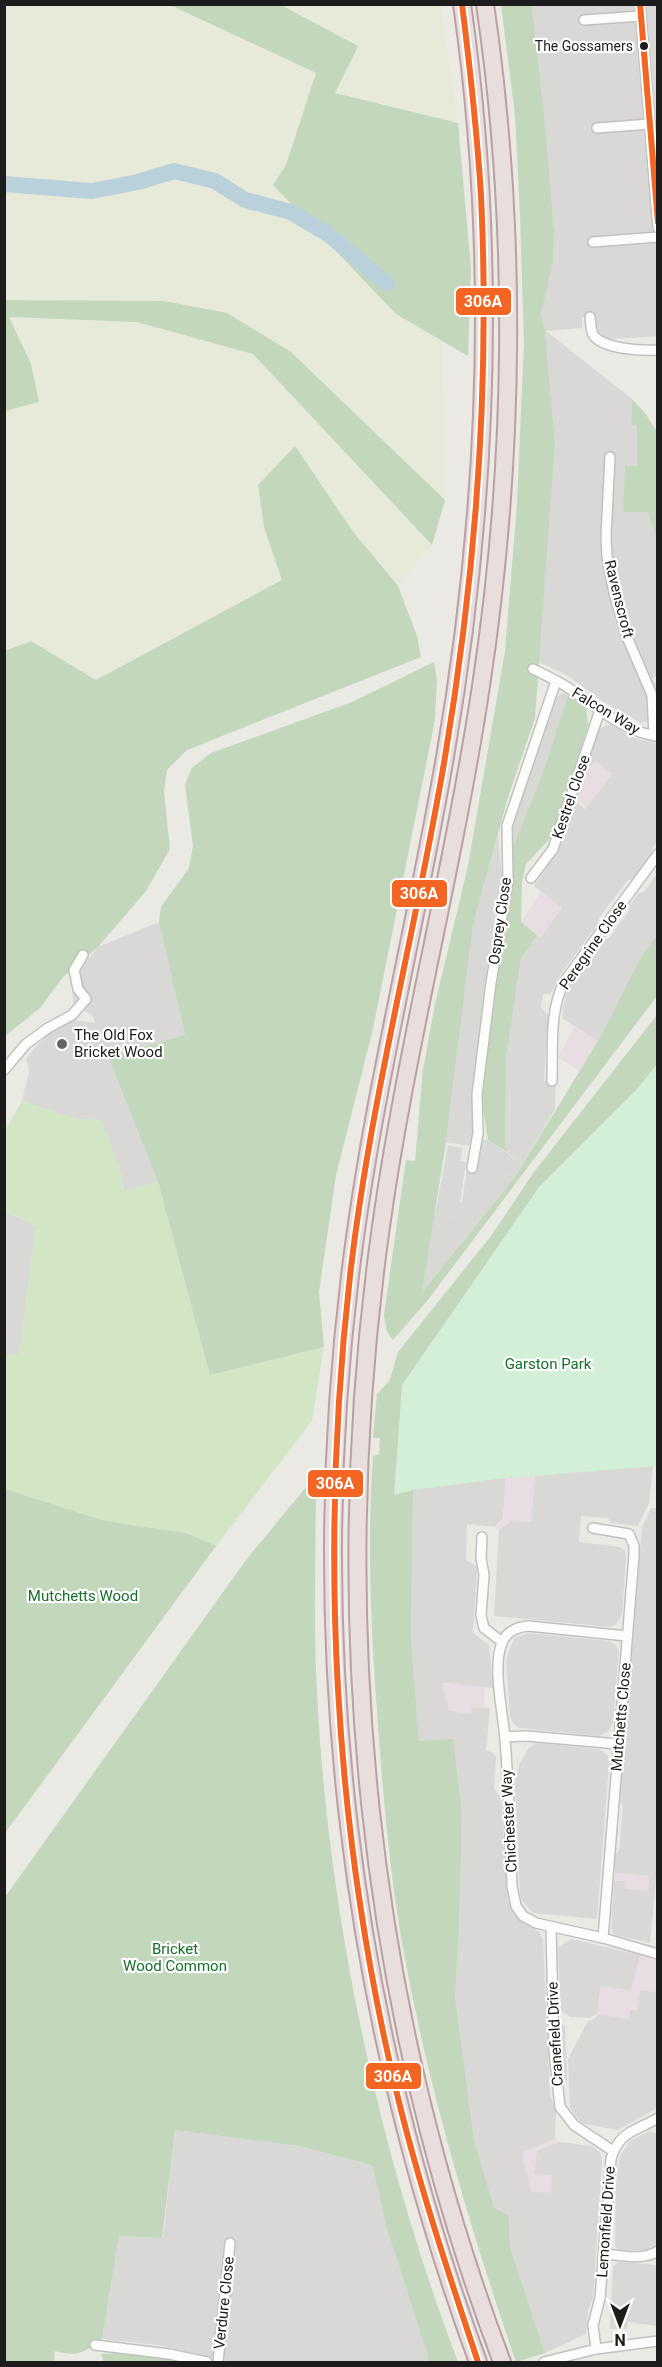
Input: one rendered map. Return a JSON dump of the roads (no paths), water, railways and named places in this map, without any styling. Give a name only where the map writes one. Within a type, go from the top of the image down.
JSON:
[{"type":"highway","points":[[462,4],[478,150],[484,260],[484,379],[473,563],[444,762],[364,1172],[350,1276],[336,1422],[332,1579],[336,1686],[344,1792],[357,1896],[375,1998],[397,2102],[452,2293],[477,2362]]},
{"type":"highway","points":[[484,4],[501,148],[507,258],[504,460],[496,570],[481,691],[468,764],[388,1172],[363,1384],[356,1528],[357,1631],[367,1780],[381,1893],[398,1994],[428,2127],[468,2266],[502,2362]]},
{"type":"street","points":[[640,4],[657,228]]},
{"type":"street","points":[[584,20],[641,16]]},
{"type":"street","points":[[597,128],[650,124]]},
{"type":"street","points":[[593,242],[657,237]]},
{"type":"street","points":[[590,317],[593,335],[599,339],[624,348],[657,350]]},
{"type":"street","name":"Ravenscroft","points":[[610,457],[607,557],[614,593],[627,637],[652,695],[656,736]]},
{"type":"street","name":"Falcon Way","points":[[533,669],[642,734],[656,736]]},
{"type":"street","name":"Osprey Close","points":[[472,1168],[478,1133],[477,1095],[491,983],[508,880],[507,826],[556,681]]},
{"type":"street","name":"Kestrel Close","points":[[531,878],[553,849],[600,710]]},
{"type":"street","name":"Peregrine Close","points":[[552,1081],[555,1009],[558,994],[564,982],[657,855]]},
{"type":"street","points":[[4,1070],[26,1044],[48,1028],[72,1015],[86,999],[78,989],[74,970],[83,955]]},
{"type":"street","name":"Mutchetts Close","points":[[593,1528],[629,1534],[634,1546],[603,1938]]},
{"type":"street","points":[[482,1537],[481,1558],[484,1575],[481,1615],[484,1628],[502,1642],[509,1633],[520,1627],[528,1626],[627,1636]]},
{"type":"street","name":"Chichester Way","points":[[502,1642],[499,1678],[505,1737],[512,1886],[516,1906],[523,1916],[550,1927],[603,1938]]},
{"type":"street","points":[[505,1737],[527,1736],[618,1744]]},
{"type":"street","name":"Cranefield Drive","points":[[550,1927],[554,2051],[560,2107],[574,2125],[613,2151]]},
{"type":"street","points":[[603,1938],[657,1954]]},
{"type":"street","name":"Lemonfield Drive","points":[[596,2349],[593,2325],[600,2298],[609,2171],[613,2151],[625,2134],[657,2118]]},
{"type":"street","name":"Verdure Close","points":[[218,2362],[230,2243]]},
{"type":"street","points":[[604,2254],[635,2257],[653,2254],[657,2251]]},
{"type":"street","points":[[547,2361],[596,2349],[657,2341]]},
{"type":"street","points":[[96,2345],[169,2354],[207,2362]]},
{"type":"waterway","points":[[4,184],[92,191],[138,182],[174,171],[215,181],[245,200],[291,212],[328,234],[387,284]]},
{"type":"place","name":"The Gossamers","points":[[644,46]]},
{"type":"place","name":"The Old Fox Bricket Wood","points":[[62,1044]]},
{"type":"park label","name":"Garston Park","points":[[548,1364]]},
{"type":"park label","name":"Mutchetts Wood","points":[[83,1596]]},
{"type":"park label","name":"Bricket Wood Common","points":[[175,1958]]}]
